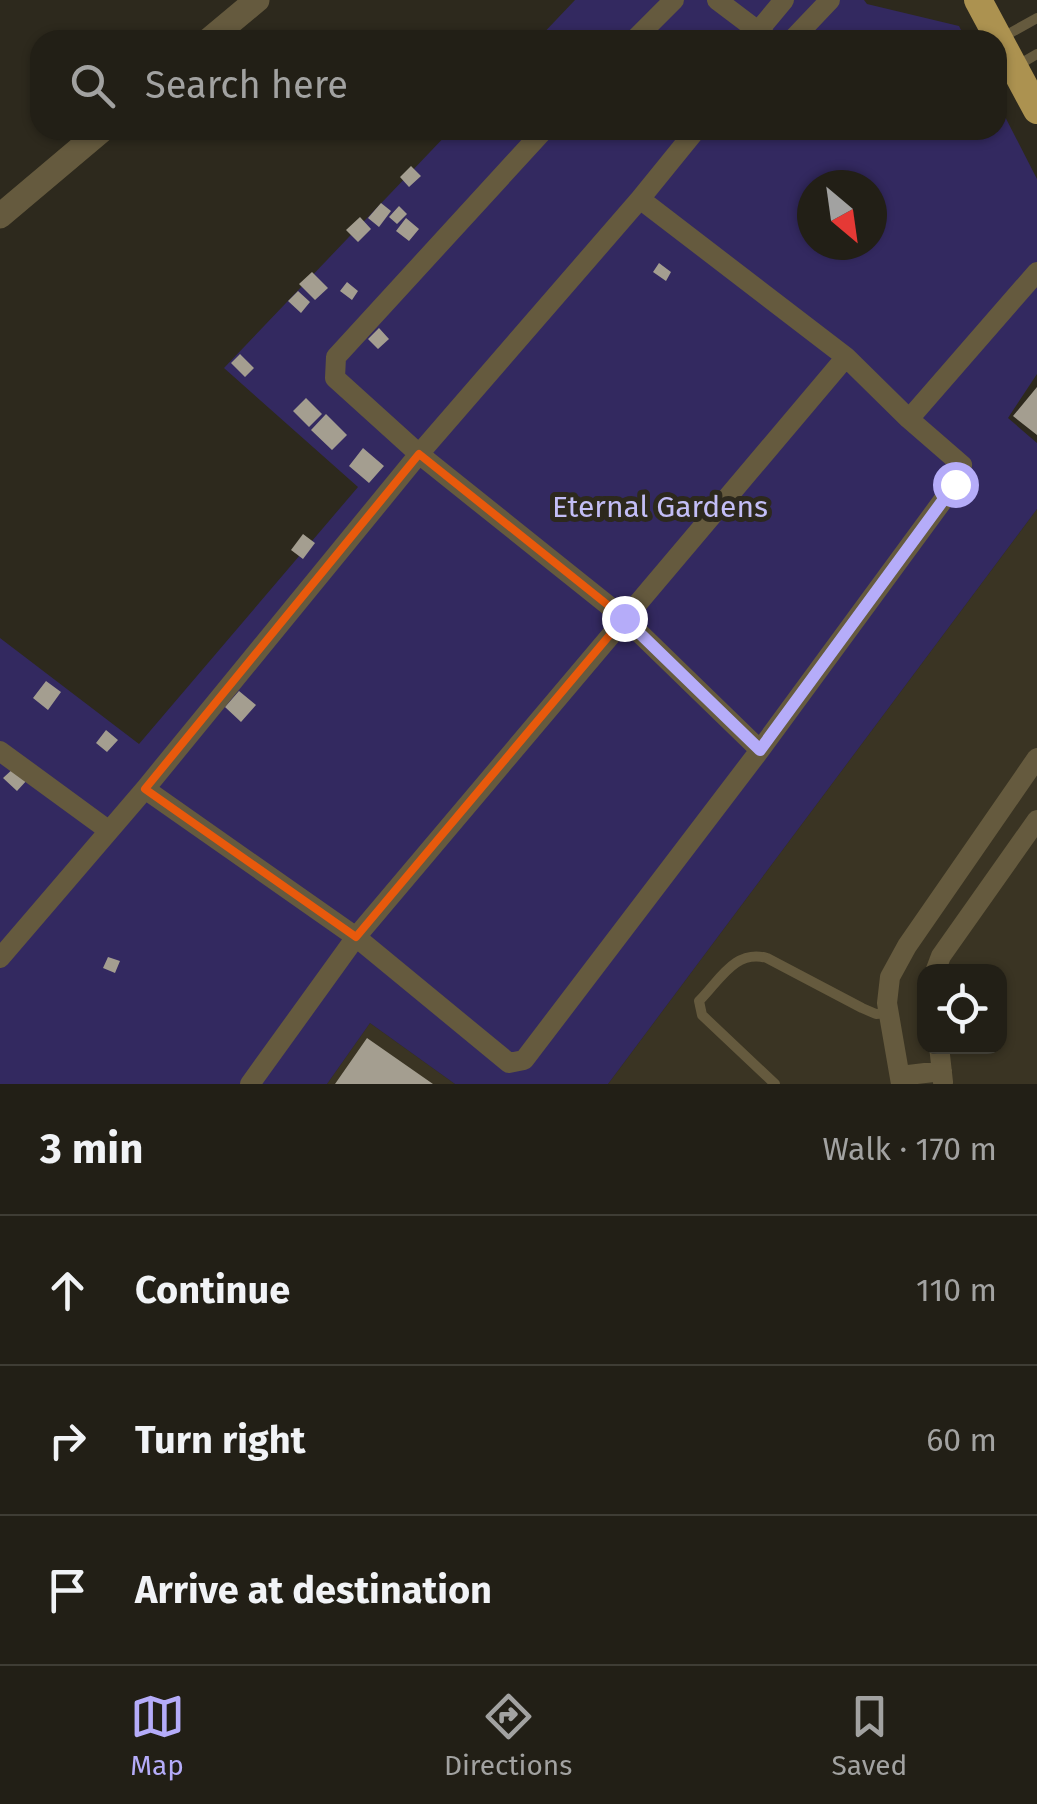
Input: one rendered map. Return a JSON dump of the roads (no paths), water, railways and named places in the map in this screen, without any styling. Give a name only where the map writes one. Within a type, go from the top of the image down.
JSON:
[{"type":"highway","points":[[978,0],[994,30]]},
{"type":"highway","points":[[1025,61],[1037,110]]},
{"type":"street","points":[[221,30],[256,0]]},
{"type":"street","points":[[644,30],[674,0]]},
{"type":"street","points":[[717,0],[753,30]]},
{"type":"street","points":[[766,30],[784,0]]},
{"type":"street","points":[[802,30],[830,0]]},
{"type":"street","points":[[0,216],[90,140]]},
{"type":"street","points":[[535,140],[336,357],[335,378],[419,454],[624,618],[760,750]]},
{"type":"street","points":[[0,958],[419,454],[688,140]]},
{"type":"street","points":[[145,788],[356,937],[509,1063],[524,1060],[760,750],[955,484],[962,465],[846,357],[640,199]]},
{"type":"street","points":[[909,419],[1037,272]]},
{"type":"street","points":[[250,1084],[356,937],[846,357]]},
{"type":"street","points":[[0,750],[108,830]]},
{"type":"street","points":[[943,1077],[900,1080],[888,1013],[890,976],[1037,758]]},
{"type":"street","points":[[938,964],[1037,820]]},
{"type":"lane","points":[[1007,35],[1037,18]]},
{"type":"lane","points":[[775,1084],[702,1015],[699,1001],[742,957],[753,954],[767,958],[876,1014],[888,1013]]},
{"type":"park label","name":"Eternal Gardens","points":[[660,507]]}]
